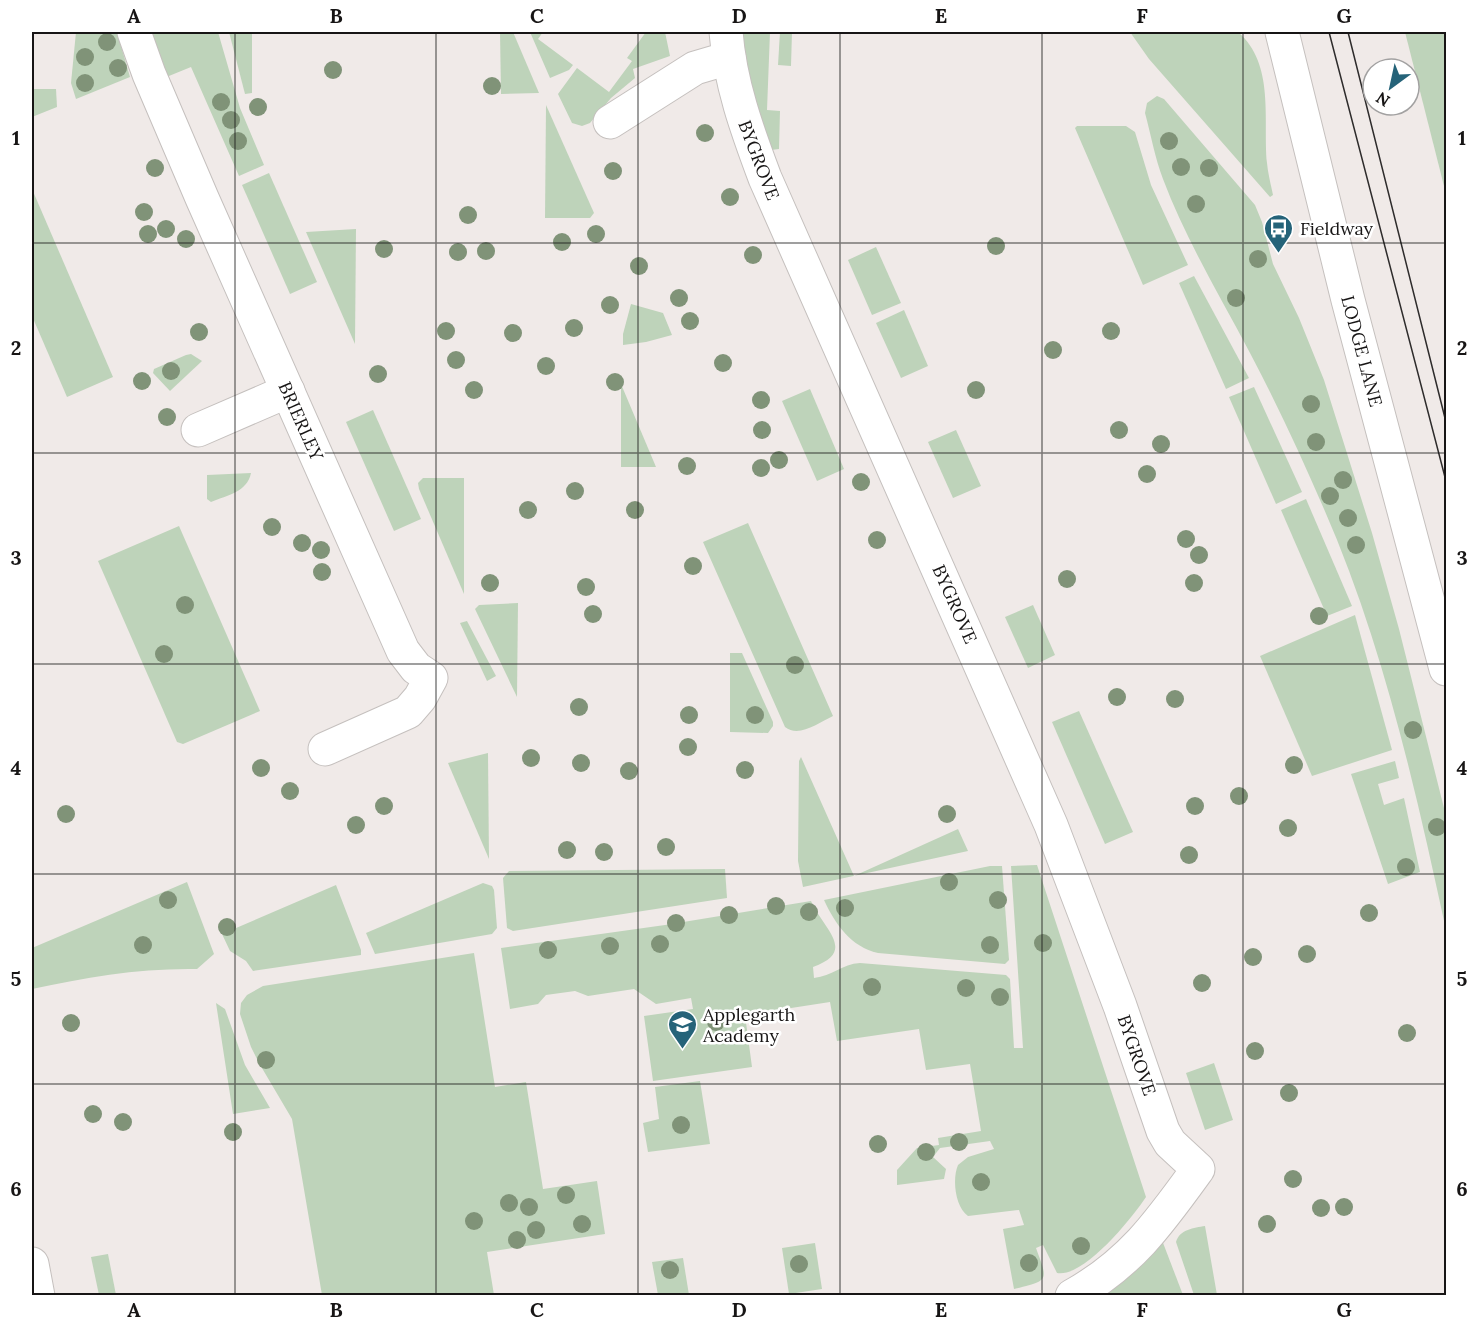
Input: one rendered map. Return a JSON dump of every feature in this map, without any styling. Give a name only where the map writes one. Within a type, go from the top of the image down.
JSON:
[{"type":"street","name":"BRIERLEY","points":[[134,32],[162,105],[403,651],[416,668],[431,678],[420,698],[408,712],[325,749]]},
{"type":"street","name":"LODGE LANE","points":[[1282,32],[1348,300],[1446,669]]},
{"type":"street","points":[[610,122],[727,45]]},
{"type":"street","name":"BYGROVE","points":[[727,45],[742,114],[765,178],[947,585],[1068,864],[1120,1006],[1162,1131],[1170,1143],[1198,1169],[1169,1209],[1132,1252],[1106,1275],[1072,1296]]},
{"type":"street","points":[[198,430],[288,391]]},
{"type":"street","points":[[32,1264],[38,1296]]},
{"type":"green space","points":[[76,32],[117,32],[130,77],[76,99],[71,83]]},
{"type":"green space","points":[[148,32],[218,32],[240,108],[264,165],[239,176],[191,67],[164,78]]},
{"type":"green space","points":[[229,32],[252,32],[252,93],[245,94]]},
{"type":"green space","points":[[500,32],[513,32],[539,93],[501,94]]},
{"type":"green space","points":[[530,32],[543,32],[538,39],[573,65],[569,70],[550,78]]},
{"type":"green space","points":[[646,32],[665,32],[670,56],[633,69],[635,78],[611,98],[590,123],[582,126],[572,123],[558,94],[577,68],[609,92],[632,61],[627,58]]},
{"type":"green space","points":[[742,32],[770,32],[767,110],[780,111],[779,149],[771,150],[749,80]]},
{"type":"green space","points":[[780,32],[792,32],[791,66],[778,65]]},
{"type":"green space","points":[[1130,32],[1238,32],[1250,45],[1258,60],[1265,93],[1267,163],[1273,195],[1270,197],[1149,59]]},
{"type":"green space","points":[[1405,32],[1446,32],[1446,194],[1421,95],[1421,57],[1411,57]]},
{"type":"green space","points":[[32,89],[56,89],[57,107],[32,117]]},
{"type":"green space","points":[[1157,96],[1164,99],[1255,205],[1273,264],[1299,318],[1324,380],[1372,533],[1399,629],[1446,816],[1446,930],[1396,716],[1364,612],[1345,560],[1298,450],[1172,202],[1155,155],[1145,113],[1147,103]]},
{"type":"green space","points":[[546,105],[594,213],[590,218],[545,218]]},
{"type":"green space","points":[[1077,126],[1126,126],[1135,132],[1151,185],[1188,265],[1143,285],[1075,128]]},
{"type":"green space","points":[[269,173],[317,282],[290,294],[242,185]]},
{"type":"green space","points":[[32,189],[113,377],[67,397],[32,316]]},
{"type":"green space","points":[[356,229],[355,344],[306,232]]},
{"type":"green space","points":[[876,247],[901,303],[872,315],[848,260]]},
{"type":"green space","points":[[1194,276],[1249,378],[1226,389],[1179,283]]},
{"type":"green space","points":[[631,304],[663,313],[672,335],[623,345],[623,334]]},
{"type":"green space","points":[[904,310],[928,366],[901,378],[876,323]]},
{"type":"green space","points":[[191,354],[202,361],[170,391],[153,373],[154,369]]},
{"type":"green space","points":[[621,384],[656,467],[621,467]]},
{"type":"green space","points":[[1254,387],[1302,492],[1276,504],[1229,397]]},
{"type":"green space","points":[[810,389],[844,469],[817,481],[782,401]]},
{"type":"green space","points":[[373,410],[421,519],[394,531],[346,422]]},
{"type":"green space","points":[[956,430],[981,486],[953,498],[928,442]]},
{"type":"green space","points":[[251,473],[245,485],[236,492],[211,502],[207,499],[207,475]]},
{"type":"green space","points":[[423,478],[464,478],[464,594],[419,489],[418,483]]},
{"type":"green space","points":[[1306,499],[1352,606],[1327,616],[1281,510]]},
{"type":"green space","points":[[748,523],[833,716],[802,730],[790,730],[785,727],[703,542]]},
{"type":"green space","points":[[179,526],[260,711],[183,744],[177,742],[98,561]]},
{"type":"green space","points":[[518,603],[517,697],[475,609],[479,605]]},
{"type":"green space","points":[[1033,605],[1055,655],[1028,668],[1005,617]]},
{"type":"green space","points":[[1355,615],[1392,750],[1312,776],[1260,656]]},
{"type":"green space","points":[[467,621],[496,676],[487,681],[460,623]]},
{"type":"green space","points":[[730,653],[742,653],[773,722],[768,733],[730,732]]},
{"type":"green space","points":[[1079,711],[1133,832],[1105,844],[1052,722]]},
{"type":"green space","points":[[488,753],[489,859],[448,763]]},
{"type":"green space","points":[[801,757],[854,876],[803,887],[798,861],[799,761]]},
{"type":"green space","points":[[1395,761],[1399,778],[1378,784],[1384,805],[1404,798],[1420,872],[1388,884],[1351,774]]},
{"type":"green space","points":[[958,829],[968,851],[855,876]]},
{"type":"green space","points":[[1037,865],[1146,1197],[1106,1245],[1093,1257],[1068,1272],[1057,1273],[1043,1245],[1036,1248],[1043,1267],[1043,1278],[1026,1286],[1014,1289],[1003,1229],[1024,1225],[1019,1210],[968,1216],[960,1206],[956,1192],[955,1178],[958,1165],[968,1157],[994,1149],[990,1141],[940,1148],[933,1157],[946,1169],[944,1179],[897,1185],[897,1170],[917,1148],[939,1145],[938,1138],[981,1131],[970,1064],[926,1070],[919,1029],[837,1041],[830,1002],[745,1015],[752,1067],[653,1081],[644,1016],[693,1009],[691,998],[656,1004],[634,989],[588,996],[575,991],[546,995],[538,1004],[510,1009],[501,948],[665,925],[811,901],[829,930],[835,946],[833,954],[826,961],[813,967],[814,978],[848,965],[860,963],[1006,975],[1010,979],[1014,1048],[1023,1048],[1011,866]]},
{"type":"green space","points":[[990,866],[1002,866],[1009,960],[1005,964],[878,953],[868,950],[845,933],[833,918],[824,900]]},
{"type":"green space","points":[[725,869],[727,898],[513,931],[507,928],[503,878],[509,871]]},
{"type":"green space","points":[[187,882],[214,954],[197,969],[114,974],[32,989],[32,948]]},
{"type":"green space","points":[[483,883],[492,886],[494,890],[497,928],[492,934],[375,954],[366,933]]},
{"type":"green space","points":[[336,885],[361,955],[253,971],[246,961],[230,951],[222,934]]},
{"type":"green space","points":[[474,953],[495,1087],[526,1082],[543,1189],[597,1181],[605,1234],[487,1252],[494,1295],[322,1295],[292,1119],[251,1047],[240,1014],[241,1003],[247,995],[263,986]]},
{"type":"green space","points":[[216,1003],[225,1009],[245,1065],[270,1108],[233,1114]]},
{"type":"green space","points":[[1214,1063],[1233,1120],[1205,1130],[1186,1073]]},
{"type":"green space","points":[[700,1081],[710,1144],[648,1152],[643,1123],[659,1119],[655,1087]]},
{"type":"green space","points":[[1205,1226],[1217,1295],[1194,1295],[1176,1242],[1184,1232]]},
{"type":"green space","points":[[1160,1235],[1183,1295],[1093,1296]]},
{"type":"green space","points":[[815,1243],[822,1289],[789,1294],[782,1248]]},
{"type":"green space","points":[[108,1254],[116,1295],[99,1295],[91,1257]]},
{"type":"green space","points":[[683,1258],[689,1295],[658,1295],[652,1262]]},
{"type":"tram line","points":[[1329,32],[1446,481]]},
{"type":"tram line","points":[[1348,32],[1446,422]]},
{"type":"place","name":"Fieldway","points":[[1279,254]]},
{"type":"place","name":"Applegarth Academy","points":[[682,1050]]}]
